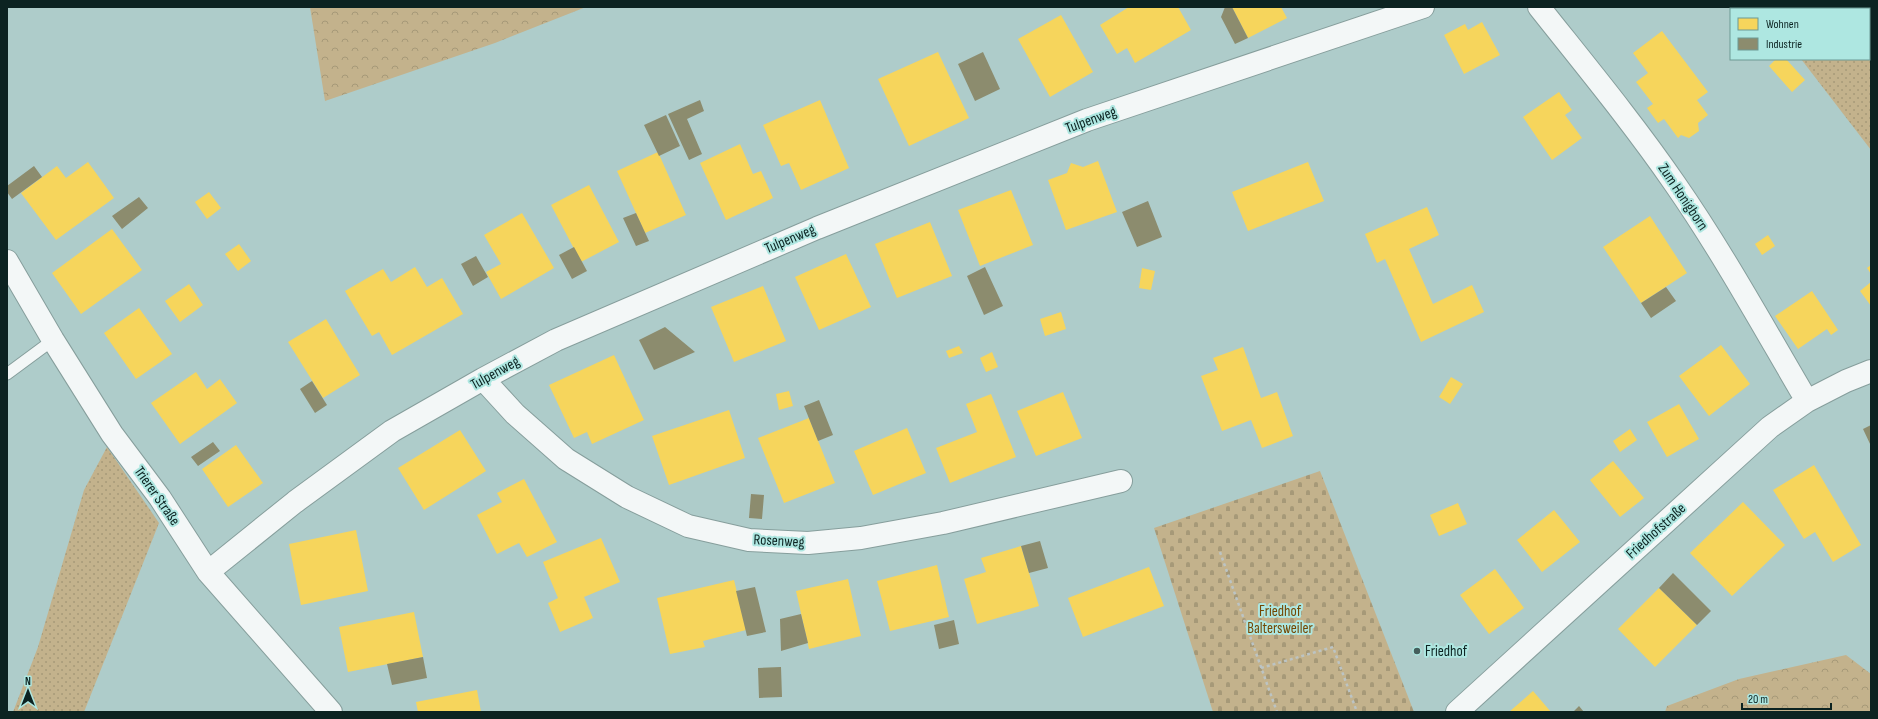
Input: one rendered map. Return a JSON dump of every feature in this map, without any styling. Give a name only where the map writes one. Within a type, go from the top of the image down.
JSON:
[{"type":"street","name":"Tulpenweg","points":[[208,572],[295,502],[392,431],[483,379],[556,340],[817,228],[1087,120],[1423,7]]},
{"type":"street","name":"Zum Honigborn","points":[[1539,7],[1676,184],[1718,250],[1807,401]]},
{"type":"street","name":"Trierer Straße","points":[[7,261],[53,340],[112,434],[160,498],[208,572],[331,712]]},
{"type":"street","name":"Friedhofstraße","points":[[1457,712],[1770,428],[1807,401],[1846,381],[1871,371]]},
{"type":"street","name":"Rosenweg","points":[[483,379],[515,414],[566,460],[627,497],[688,526],[749,540],[808,543],[862,538],[943,522],[1121,481]]},
{"type":"lane","points":[[7,374],[53,340]]},
{"type":"path","points":[[1220,552],[1277,712]]},
{"type":"path","points":[[1261,668],[1333,647],[1357,712]]},
{"type":"green space","points":[[310,7],[586,7],[495,43],[325,101]]},
{"type":"green space","points":[[1760,7],[1871,7],[1871,150],[1802,60],[1870,60],[1870,8]]},
{"type":"green space","points":[[107,447],[159,523],[84,712],[13,712],[38,647],[84,490]]},
{"type":"green space","name":"Friedhof Baltersweiler","points":[[1320,471],[1414,712],[1213,712],[1154,528]]},
{"type":"green space","points":[[1846,655],[1871,674],[1871,712],[1665,712],[1667,706],[1739,679]]},
{"type":"building: Wohnen","points":[[1129,7],[1178,7],[1191,30],[1135,63],[1127,48],[1117,54],[1100,25]]},
{"type":"building: Wohnen","points":[[1232,7],[1281,7],[1287,18],[1248,38]]},
{"type":"building: Wohnen","points":[[1061,15],[1093,72],[1050,97],[1018,39]]},
{"type":"building: Wohnen","points":[[1482,22],[1500,55],[1464,74],[1444,35],[1465,24],[1468,30]]},
{"type":"building: Wohnen","points":[[1662,31],[1708,92],[1697,100],[1708,115],[1698,123],[1699,131],[1689,138],[1681,135],[1678,138],[1664,119],[1658,123],[1647,108],[1653,104],[1636,82],[1648,73],[1633,53]]},
{"type":"building: Wohnen","points":[[938,52],[969,118],[909,146],[878,79]]},
{"type":"building: Wohnen","points":[[1775,60],[1787,60],[1805,80],[1792,92],[1769,66]]},
{"type":"building: Wohnen","points":[[1559,92],[1572,110],[1565,115],[1582,138],[1552,160],[1523,117]]},
{"type":"building: Wohnen","points":[[820,100],[849,168],[801,190],[789,163],[781,166],[763,125]]},
{"type":"building: Wohnen","points":[[740,144],[753,174],[761,171],[773,198],[726,220],[700,163]]},
{"type":"building: Wohnen","points":[[658,152],[686,215],[645,233],[617,171]]},
{"type":"building: Wohnen","points":[[1098,161],[1117,212],[1066,230],[1048,180],[1067,173],[1071,163],[1083,167]]},
{"type":"building: Wohnen","points":[[88,162],[114,198],[56,240],[21,193],[57,166],[66,178]]},
{"type":"building: Wohnen","points":[[1308,162],[1324,201],[1248,231],[1232,192]]},
{"type":"building: Wohnen","points":[[589,185],[619,242],[581,262],[551,205]]},
{"type":"building: Wohnen","points":[[1011,190],[1033,245],[980,266],[958,210]]},
{"type":"building: Wohnen","points":[[209,192],[221,208],[207,219],[195,202]]},
{"type":"building: Wohnen","points":[[1427,207],[1439,235],[1409,249],[1433,304],[1472,285],[1484,312],[1421,342],[1385,259],[1377,263],[1365,234]]},
{"type":"building: Wohnen","points":[[522,213],[554,268],[501,299],[486,272],[501,264],[484,235]]},
{"type":"building: Wohnen","points":[[1650,216],[1687,273],[1641,303],[1603,247]]},
{"type":"building: Wohnen","points":[[930,222],[952,276],[897,298],[875,244]]},
{"type":"building: Wohnen","points":[[112,229],[142,270],[81,314],[52,273]]},
{"type":"building: Wohnen","points":[[1768,235],[1775,246],[1762,255],[1755,244]]},
{"type":"building: Wohnen","points":[[239,244],[251,261],[238,271],[225,254]]},
{"type":"building: Wohnen","points":[[846,254],[871,307],[819,330],[795,277]]},
{"type":"building: Wohnen","points":[[1871,265],[1871,274],[1867,268]]},
{"type":"building: Wohnen","points":[[415,267],[427,287],[442,278],[463,314],[392,355],[379,332],[372,336],[345,291],[383,269],[391,282]]},
{"type":"building: Wohnen","points":[[1142,268],[1155,271],[1151,290],[1139,288]]},
{"type":"building: Wohnen","points":[[1871,282],[1871,306],[1860,291]]},
{"type":"building: Wohnen","points":[[189,284],[203,305],[180,322],[165,301]]},
{"type":"building: Wohnen","points":[[763,286],[786,341],[734,362],[711,307]]},
{"type":"building: Wohnen","points":[[1812,291],[1838,330],[1831,335],[1827,329],[1798,349],[1775,316]]},
{"type":"building: Wohnen","points":[[139,308],[172,354],[136,379],[104,333]]},
{"type":"building: Wohnen","points":[[1061,312],[1066,329],[1045,336],[1040,319]]},
{"type":"building: Wohnen","points":[[326,319],[360,375],[323,398],[288,342]]},
{"type":"building: Wohnen","points":[[1721,345],[1750,384],[1709,416],[1679,376]]},
{"type":"building: Wohnen","points":[[959,346],[963,353],[949,358],[946,351]]},
{"type":"building: Wohnen","points":[[1243,347],[1261,398],[1277,392],[1293,436],[1262,448],[1251,420],[1222,431],[1201,376],[1218,370],[1213,358]]},
{"type":"building: Wohnen","points":[[992,352],[998,367],[986,372],[980,358]]},
{"type":"building: Wohnen","points":[[614,355],[644,420],[592,444],[587,432],[574,438],[549,385]]},
{"type":"building: Wohnen","points":[[196,372],[207,389],[220,379],[237,403],[180,444],[151,403]]},
{"type":"building: Wohnen","points":[[1451,377],[1463,384],[1450,404],[1439,397]]},
{"type":"building: Wohnen","points":[[789,391],[793,406],[779,410],[776,394]]},
{"type":"building: Wohnen","points":[[1063,392],[1082,438],[1036,456],[1017,411]]},
{"type":"building: Wohnen","points":[[991,394],[1016,457],[950,483],[936,448],[977,432],[966,404]]},
{"type":"building: Wohnen","points":[[1679,404],[1699,439],[1667,457],[1647,422]]},
{"type":"building: Wohnen","points":[[729,410],[745,458],[669,485],[652,436]]},
{"type":"building: Wohnen","points":[[809,418],[835,483],[784,503],[758,438]]},
{"type":"building: Wohnen","points":[[907,428],[926,473],[873,495],[854,451]]},
{"type":"building: Wohnen","points":[[1630,429],[1637,440],[1620,452],[1613,441]]},
{"type":"building: Wohnen","points":[[460,430],[486,471],[424,510],[398,468]]},
{"type":"building: Wohnen","points":[[236,445],[263,483],[228,507],[202,469]]},
{"type":"building: Wohnen","points":[[1613,461],[1644,498],[1620,517],[1590,480]]},
{"type":"building: Wohnen","points":[[1814,465],[1861,545],[1833,562],[1815,532],[1804,539],[1773,490]]},
{"type":"building: Wohnen","points":[[524,479],[557,542],[527,557],[519,543],[497,554],[477,515],[502,502],[497,493]]},
{"type":"building: Wohnen","points":[[1743,502],[1785,545],[1732,596],[1690,553]]},
{"type":"building: Wohnen","points":[[1458,503],[1467,524],[1439,536],[1430,515]]},
{"type":"building: Wohnen","points":[[1554,510],[1580,542],[1542,572],[1517,540]]},
{"type":"building: Wohnen","points":[[356,530],[368,591],[301,605],[289,544]]},
{"type":"building: Wohnen","points":[[601,538],[620,582],[584,597],[593,618],[560,632],[548,603],[558,598],[543,562]]},
{"type":"building: Wohnen","points":[[1021,546],[1039,606],[977,624],[964,579],[986,572],[981,558]]},
{"type":"building: Wohnen","points":[[937,565],[949,617],[890,631],[877,581]]},
{"type":"building: Wohnen","points":[[1149,567],[1164,606],[1083,637],[1068,598]]},
{"type":"building: Wohnen","points":[[1495,569],[1524,608],[1489,634],[1460,595]]},
{"type":"building: Wohnen","points":[[848,579],[861,636],[809,649],[796,591]]},
{"type":"building: Wohnen","points":[[734,580],[746,630],[703,641],[705,647],[670,654],[657,598]]},
{"type":"building: Wohnen","points":[[1659,588],[1697,625],[1655,667],[1618,629]]},
{"type":"building: Wohnen","points":[[414,612],[423,657],[348,672],[339,627]]},
{"type":"building: Wohnen","points":[[477,690],[481,712],[418,712],[416,702]]},
{"type":"building: Wohnen","points":[[1533,691],[1551,712],[1509,712]]},
{"type":"building: Industrie","points":[[1225,7],[1232,7],[1248,38],[1235,44],[1221,17]]},
{"type":"building: Industrie","points":[[983,52],[1000,89],[975,101],[958,64]]},
{"type":"building: Industrie","points":[[700,100],[704,111],[687,119],[702,154],[689,160],[668,114]]},
{"type":"building: Industrie","points":[[666,115],[680,146],[659,156],[644,125]]},
{"type":"building: Industrie","points":[[34,166],[42,177],[12,199],[7,192],[7,186]]},
{"type":"building: Industrie","points":[[139,197],[148,208],[122,229],[112,216]]},
{"type":"building: Industrie","points":[[1148,201],[1162,237],[1137,247],[1122,212]]},
{"type":"building: Industrie","points":[[636,213],[649,241],[636,246],[623,218]]},
{"type":"building: Industrie","points":[[574,247],[587,271],[572,279],[559,255]]},
{"type":"building: Industrie","points":[[476,256],[488,277],[473,286],[461,264]]},
{"type":"building: Industrie","points":[[985,267],[1003,306],[984,315],[967,276]]},
{"type":"building: Industrie","points":[[1666,287],[1676,301],[1651,318],[1641,303]]},
{"type":"building: Industrie","points":[[665,327],[695,352],[654,370],[639,340]]},
{"type":"building: Industrie","points":[[312,381],[327,405],[315,413],[300,389]]},
{"type":"building: Industrie","points":[[819,400],[833,435],[818,441],[804,406]]},
{"type":"building: Industrie","points":[[1871,425],[1871,446],[1863,429]]},
{"type":"building: Industrie","points":[[213,442],[220,451],[198,466],[191,457]]},
{"type":"building: Industrie","points":[[751,494],[764,495],[762,519],[749,518]]},
{"type":"building: Industrie","points":[[1040,541],[1048,568],[1029,573],[1021,546]]},
{"type":"building: Industrie","points":[[1673,573],[1711,611],[1697,625],[1659,588]]},
{"type":"building: Industrie","points":[[755,587],[766,632],[747,636],[736,591]]},
{"type":"building: Industrie","points":[[801,614],[808,643],[781,651],[780,619]]},
{"type":"building: Industrie","points":[[954,620],[959,644],[939,649],[934,625]]},
{"type":"building: Industrie","points":[[423,657],[427,678],[392,685],[387,664]]},
{"type":"building: Industrie","points":[[781,667],[782,697],[759,698],[758,668]]},
{"type":"building: Industrie","points":[[1579,706],[1584,712],[1573,712]]},
{"type":"place","name":"Friedhof","points":[[1417,651]]}]
